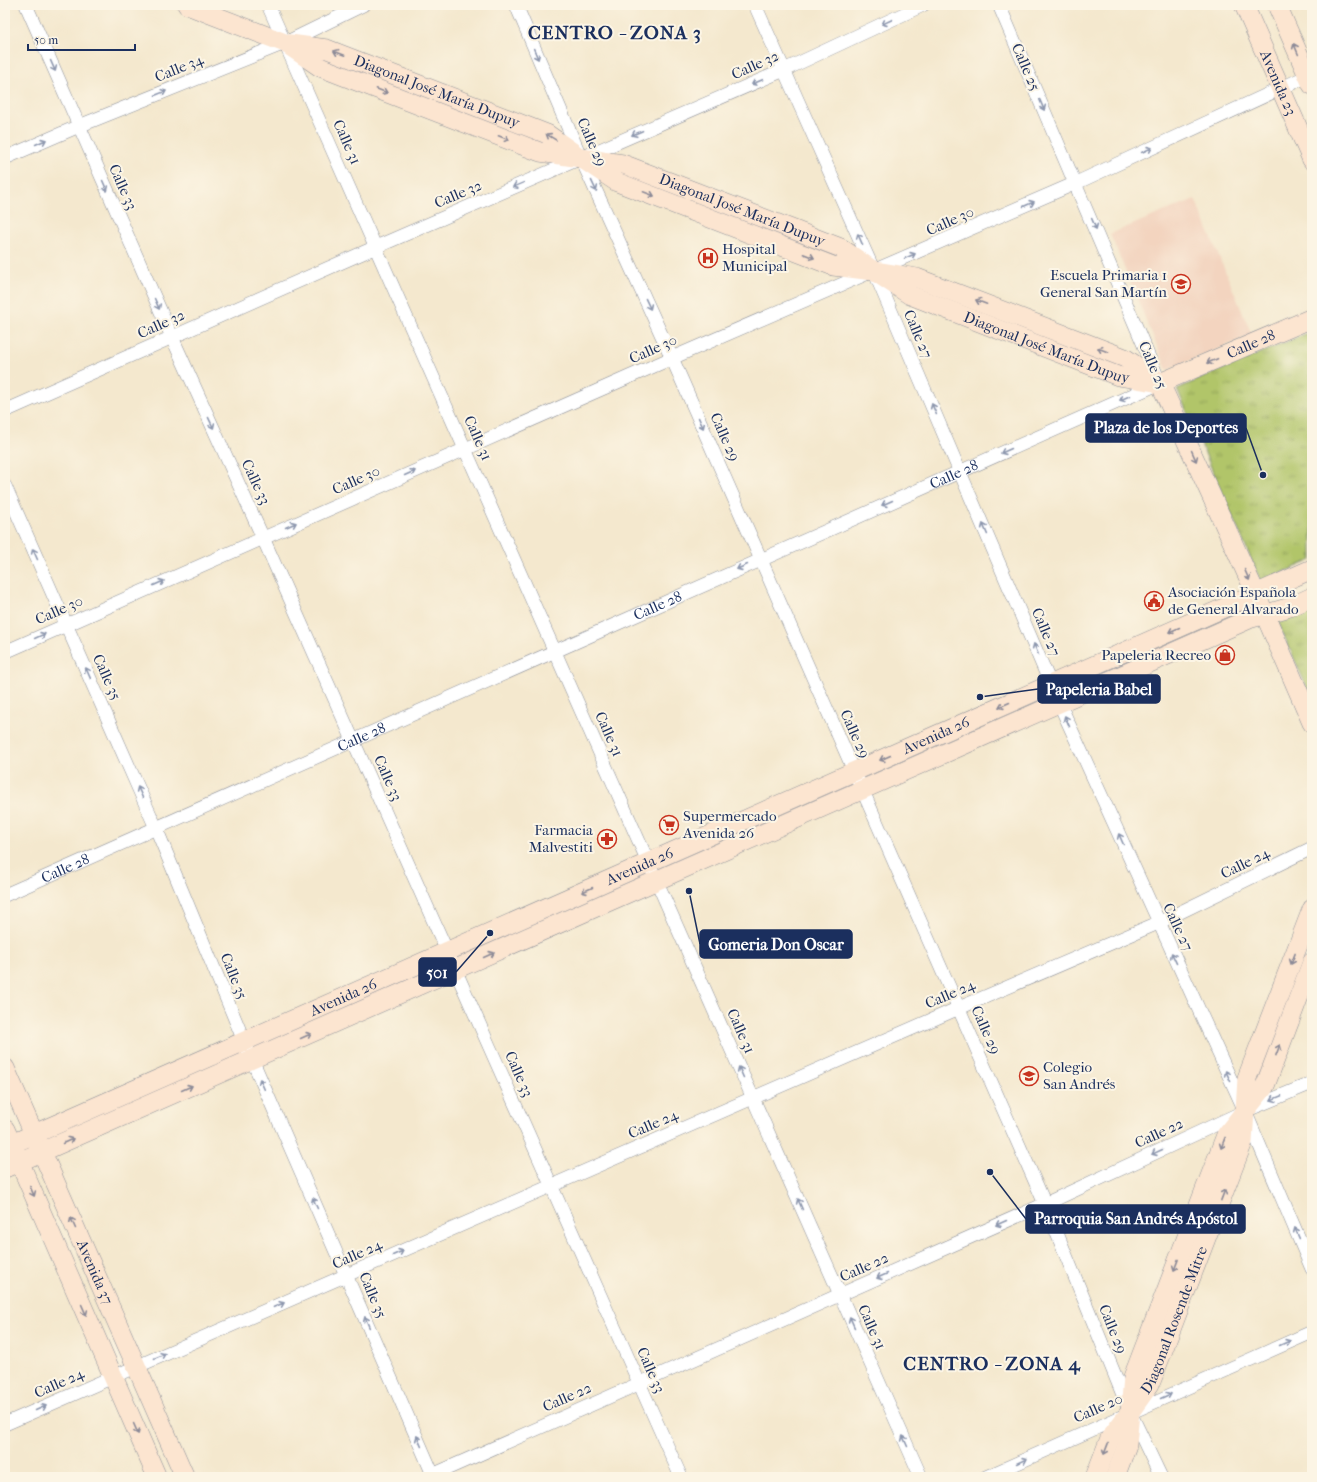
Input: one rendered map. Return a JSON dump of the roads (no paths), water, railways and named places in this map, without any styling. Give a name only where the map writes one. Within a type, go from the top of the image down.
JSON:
[{"type":"main road","name":"Diagonal José María Dupuy","points":[[187,5],[285,43],[327,49],[547,134],[581,158],[623,164],[841,248],[874,271],[917,278],[1095,346],[1124,358],[1160,382]]},
{"type":"main road","name":"Avenida 23","points":[[1244,5],[1312,160]]},
{"type":"main road","name":"Avenida 23","points":[[1277,5],[1311,78]]},
{"type":"main road","name":"Calle 28","points":[[1160,382],[1312,318]]},
{"type":"main road","name":"Calle 25","points":[[1160,382],[1256,594],[1312,724]]},
{"type":"main road","name":"Avenida 26","points":[[9,1150],[34,1134],[1312,569]]},
{"type":"main road","name":"Avenida 26","points":[[9,1150],[41,1152],[1250,619],[1265,615],[1312,597]]},
{"type":"main road","points":[[1245,1111],[1247,1078],[1312,909]]},
{"type":"main road","name":"Diagonal Rosende Mitre","points":[[1115,1477],[1127,1445],[1133,1377],[1226,1135],[1265,1086],[1312,962]]},
{"type":"main road","name":"Avenida 37","points":[[5,1068],[184,1477]]},
{"type":"main road","name":"Avenida 37","points":[[9,1150],[113,1376],[157,1477]]},
{"type":"main road","name":"Diagonal Rosende Mitre","points":[[1095,1477],[1110,1438],[1130,1412]]},
{"type":"street","name":"Calle 33","points":[[26,5],[172,337],[681,1477]]},
{"type":"street","name":"Calle 31","points":[[268,5],[921,1477]]},
{"type":"street","name":"Calle 34","points":[[5,158],[79,126],[285,43],[363,5]]},
{"type":"street","name":"Calle 29","points":[[516,5],[581,158],[672,358],[1045,1204],[1130,1412],[1161,1477]]},
{"type":"street","name":"Calle 27","points":[[755,5],[874,271],[1059,703],[1245,1111],[1312,1269]]},
{"type":"street","name":"Calle 32","points":[[5,411],[376,247],[784,70],[923,5]]},
{"type":"street","name":"Calle 25","points":[[999,5],[1160,382]]},
{"type":"street","name":"Calle 30","points":[[5,652],[672,358],[1076,183],[1280,88],[1311,78]]},
{"type":"street","name":"Calle 28","points":[[5,895],[1160,382]]},
{"type":"street","name":"Calle 35","points":[[5,486],[156,828],[244,1042],[347,1276],[432,1476]]},
{"type":"street","name":"Calle 24","points":[[5,1424],[959,1008],[1158,923],[1312,848]]},
{"type":"street","name":"Calle 22","points":[[432,1476],[1045,1204],[1245,1111],[1312,1083]]},
{"type":"street","name":"Calle 20","points":[[986,1477],[1312,1332]]},
{"type":"place","name":"Hospital Municipal","points":[[708,258]]},
{"type":"place","name":"Escuela Primaria 1 General San Martín","points":[[1181,284]]},
{"type":"place","name":"Plaza de los Deportes","points":[[1263,475]]},
{"type":"place","name":"Asociación Española de General Alvarado","points":[[1154,601]]},
{"type":"place","name":"Papeleria Recreo","points":[[1225,655]]},
{"type":"place","name":"Papeleria Babel","points":[[980,697]]},
{"type":"place","name":"Supermercado Avenida 26","points":[[669,825]]},
{"type":"place","name":"Farmacia Malvestiti","points":[[607,839]]},
{"type":"place","name":"Gomeria Don Oscar","points":[[689,891]]},
{"type":"place","name":"501","points":[[490,933]]},
{"type":"place","name":"Colegio San Andrés","points":[[1029,1076]]},
{"type":"place","name":"Parroquia San Andrés Apóstol","points":[[990,1172]]},
{"type":"district","name":"CENTRO - ZONA 3","points":[[615,32]]},
{"type":"district","name":"CENTRO - ZONA 4","points":[[992,1363]]}]
